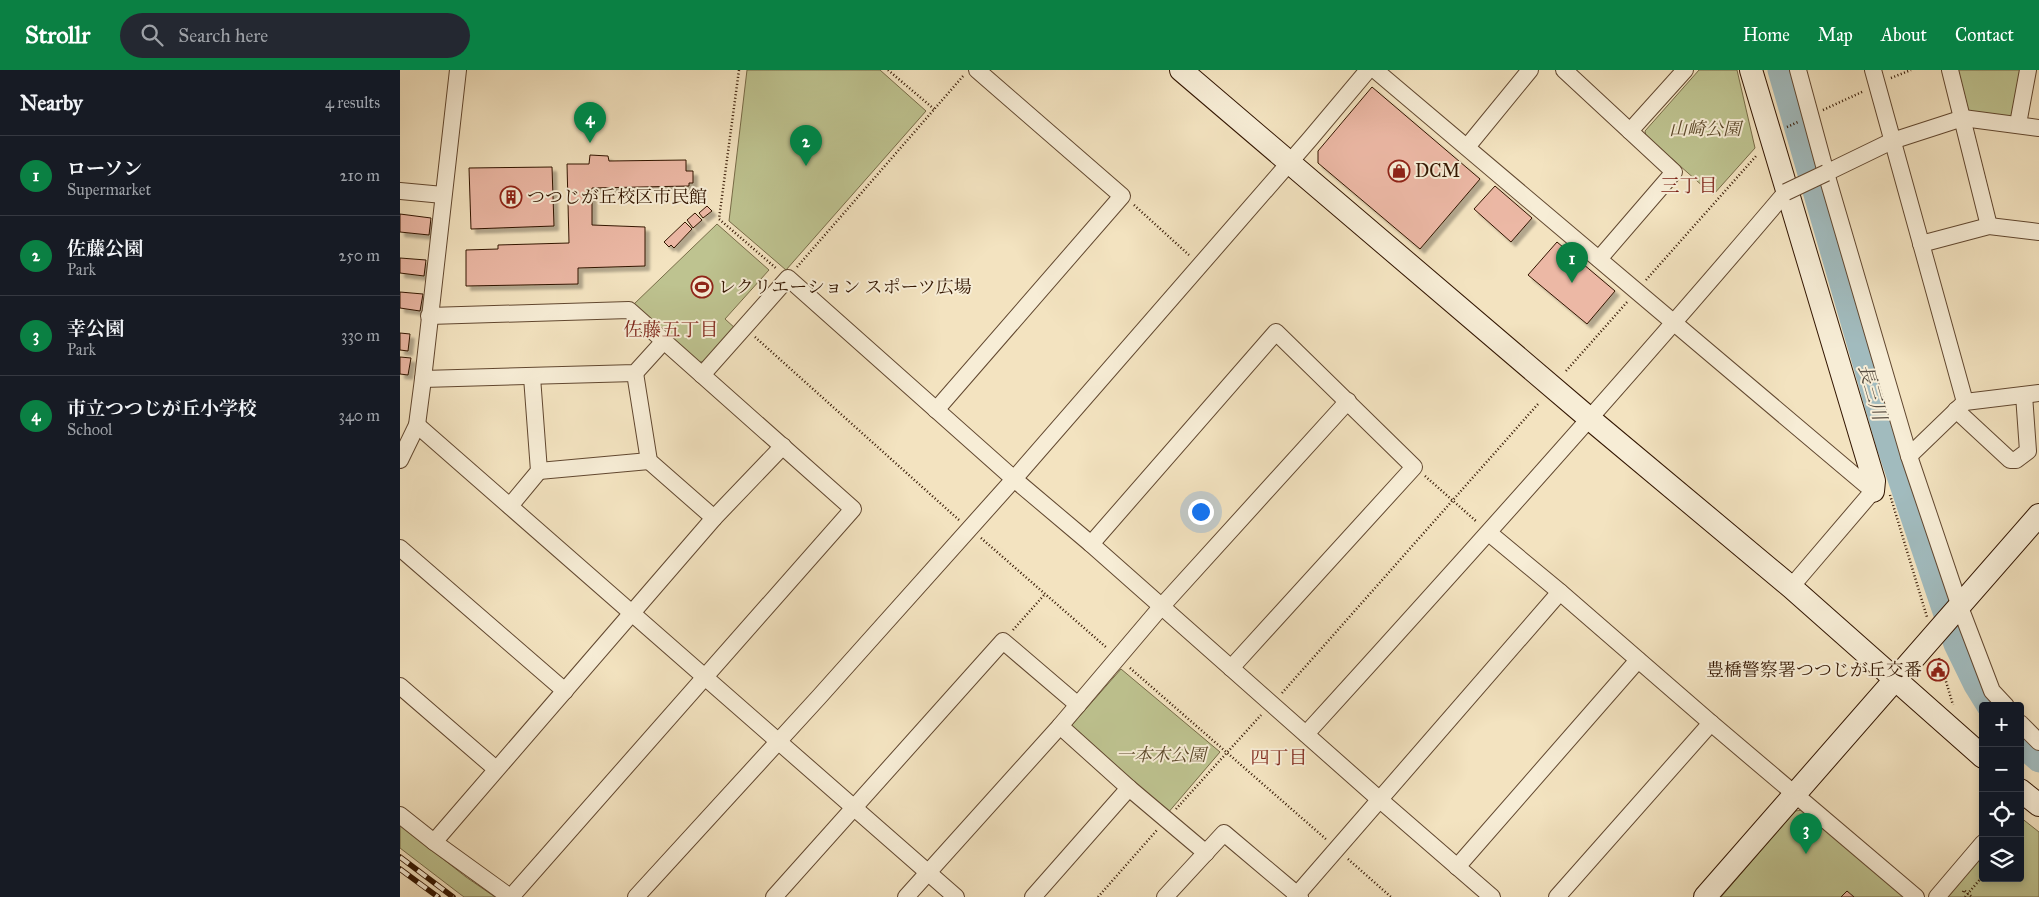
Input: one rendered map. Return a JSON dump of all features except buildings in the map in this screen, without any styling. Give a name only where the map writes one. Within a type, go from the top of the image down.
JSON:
[{"type":"street","points":[[400,460],[416,425],[424,379],[458,70]]},
{"type":"street","points":[[936,410],[1122,196],[977,70]]},
{"type":"street","points":[[1181,70],[1590,419],[1791,587],[1979,754]]},
{"type":"street","points":[[636,897],[970,529],[1368,70]]},
{"type":"street","points":[[1375,70],[1873,490]]},
{"type":"street","points":[[1467,146],[1530,70]]},
{"type":"street","points":[[1564,70],[1674,172],[1598,259]]},
{"type":"street","points":[[1630,131],[1685,70]]},
{"type":"street","points":[[1751,70],[1874,481],[1873,490],[1791,587]]},
{"type":"street","points":[[1798,70],[1826,173],[1909,456],[1960,606],[1992,691],[2002,702]]},
{"type":"street","points":[[1950,70],[1989,226]]},
{"type":"street","points":[[2018,124],[2028,70]]},
{"type":"street","points":[[1875,77],[1921,244],[1961,406],[2010,460],[2016,460],[2028,451],[2031,394],[1961,406],[1909,456]]},
{"type":"street","points":[[1306,734],[1590,419],[1786,192],[1892,141],[1963,118],[2039,128]]},
{"type":"street","points":[[400,191],[443,195]]},
{"type":"street","points":[[1921,244],[1989,226],[2039,232]]},
{"type":"street","points":[[702,374],[744,327],[779,274],[1091,544],[1492,897]]},
{"type":"street","points":[[400,815],[434,842],[511,897],[853,509],[629,310],[430,316]]},
{"type":"street","points":[[1091,544],[1276,332],[1414,467],[1231,668]]},
{"type":"street","points":[[424,379],[635,373],[664,341]]},
{"type":"street","points":[[635,373],[649,461],[714,518]]},
{"type":"street","points":[[510,506],[539,471],[532,377]]},
{"type":"street","points":[[906,897],[1060,726],[1161,607],[1348,401]]},
{"type":"street","points":[[416,425],[956,897]]},
{"type":"street","points":[[434,842],[714,518],[783,446]]},
{"type":"street","points":[[539,471],[649,461]]},
{"type":"street","points":[[1705,897],[2039,516]]},
{"type":"street","points":[[1489,533],[1916,897]]},
{"type":"street","points":[[400,548],[565,691]]},
{"type":"street","points":[[1165,897],[1224,833],[1297,896],[1560,592]]},
{"type":"street","points":[[774,897],[1003,641],[1078,705]]},
{"type":"street","points":[[1457,866],[1638,660]]},
{"type":"street","points":[[400,686],[496,770]]},
{"type":"street","points":[[1557,897],[1712,724]]},
{"type":"street","points":[[1060,726],[1206,853]]},
{"type":"street","points":[[2024,727],[2039,742]]},
{"type":"street","points":[[1034,897],[1129,788]]},
{"type":"street","points":[[1937,897],[1979,848]]},
{"type":"path","points":[[739,70],[719,219],[779,274],[934,109],[968,70]]},
{"type":"path","points":[[888,70],[934,109]]},
{"type":"path","points":[[1811,116],[1875,77],[1911,70]]},
{"type":"path","points":[[1566,371],[1771,139]]},
{"type":"path","points":[[1122,196],[1199,265]]},
{"type":"path","points":[[744,327],[970,529],[1391,897]]},
{"type":"path","points":[[1098,897],[1538,404]]},
{"type":"path","points":[[1414,467],[1489,533]]},
{"type":"path","points":[[1003,641],[1045,594]]},
{"type":"path","points":[[1966,897],[1979,881]]},
{"type":"path","points":[[1958,897],[1964,890],[1972,897]]},
{"type":"green space","points":[[747,70],[880,70],[926,111],[786,270],[729,221]]},
{"type":"green space","name":"山崎公園","points":[[1699,70],[1737,70],[1755,148],[1713,195],[1646,136],[1645,131]]},
{"type":"green space","points":[[1956,70],[2022,70],[2014,116],[2010,119],[1967,111]]},
{"type":"green space","name":"レクリエーション スポーツ広場","points":[[717,224],[769,270],[725,319],[736,329],[706,362],[698,362],[633,305]]},
{"type":"green space","name":"一本木公園","points":[[1121,669],[1220,752],[1167,814],[1071,726]]},
{"type":"green space","points":[[1804,810],[1906,897],[1721,897],[1795,811]]},
{"type":"green space","points":[[2024,820],[2039,832],[2039,897],[1946,897],[1979,858],[1979,882],[2024,882]]},
{"type":"green space","points":[[400,825],[466,877],[495,897],[464,897],[456,891],[400,848]]},
{"type":"waterway","name":"長三川","points":[[1780,70],[1889,446],[1956,644],[1987,702]]},
{"type":"waterway","name":"長三川","points":[[2024,747],[2039,760]]},
{"type":"railway","points":[[400,857],[453,897]]},
{"type":"railway","points":[[400,869],[438,897]]},
{"type":"place","name":"市立つつじが丘小学校","points":[[590,143]]},
{"type":"place","name":"佐藤公園","points":[[806,166]]},
{"type":"place","name":"DCM","points":[[1399,171]]},
{"type":"place","name":"つつじが丘校区市民館","points":[[511,197]]},
{"type":"place","name":"ローソン","points":[[1572,283]]},
{"type":"place","name":"レクリエーション スポーツ広場","points":[[702,287]]},
{"type":"place","name":"豊橋警察署つつじが丘交番","points":[[1938,670]]},
{"type":"place","name":"幸公園","points":[[1806,854]]},
{"type":"district","name":"三丁目","points":[[1689,185]]},
{"type":"district","name":"佐藤五丁目","points":[[671,329]]},
{"type":"district","name":"四丁目","points":[[1279,757]]}]
